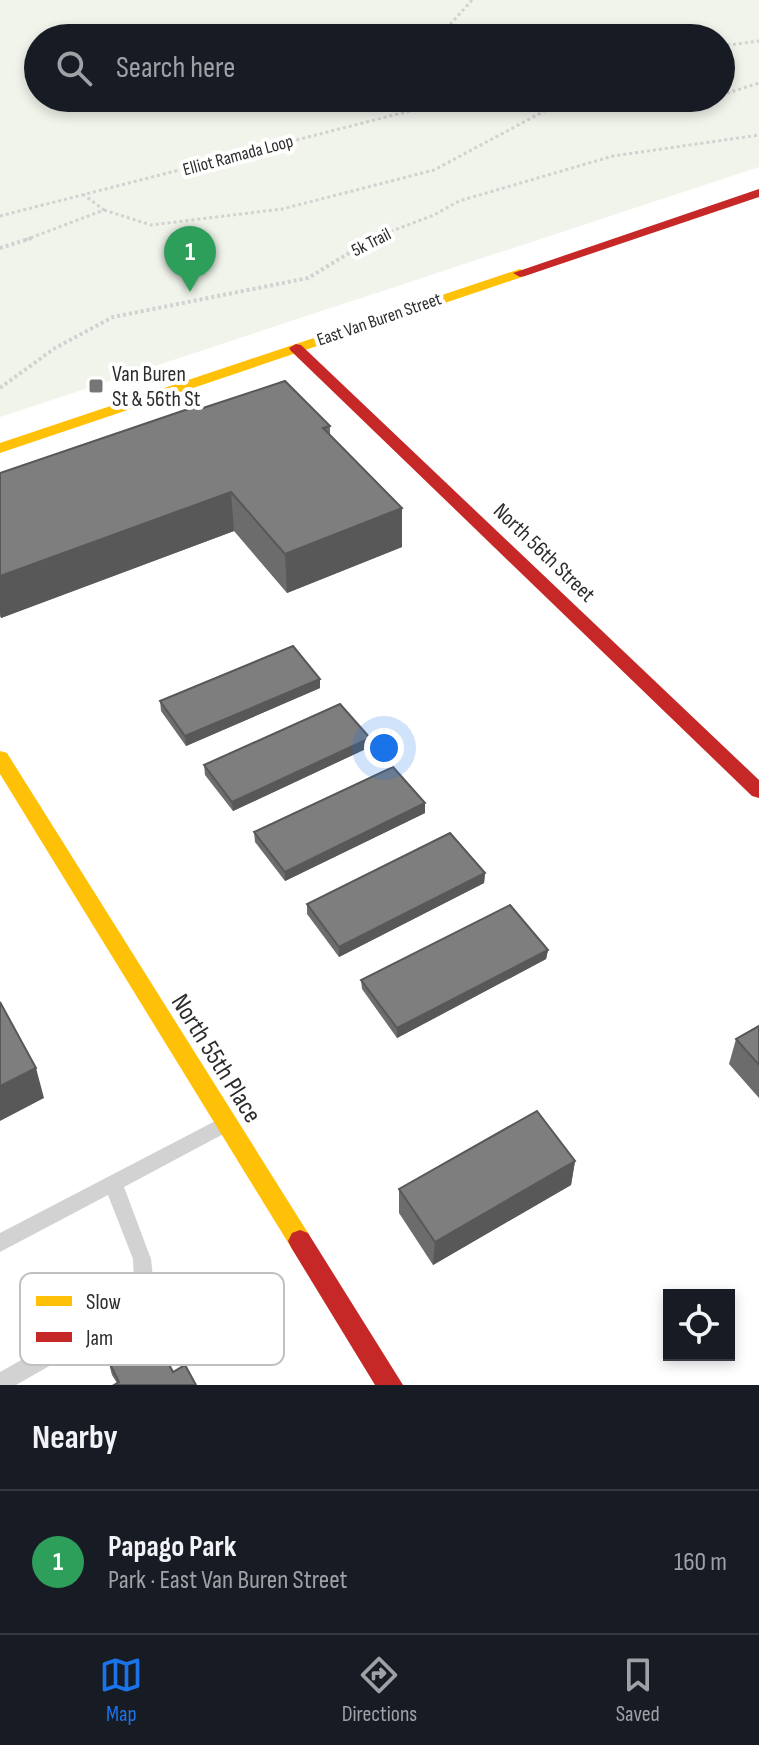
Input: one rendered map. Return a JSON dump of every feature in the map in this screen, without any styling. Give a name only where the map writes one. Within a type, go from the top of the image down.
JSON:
[{"type":"street","name":"East Van Buren Street","points":[[0,448],[759,193]]},
{"type":"street","name":"North 56th Street","points":[[296,348],[759,791]]},
{"type":"street","name":"North 55th Place","points":[[0,758],[390,1385]]},
{"type":"lane","points":[[0,1243],[227,1123]]},
{"type":"lane","points":[[113,1183],[142,1259],[143,1273]]},
{"type":"lane","points":[[0,1383],[32,1365]]},
{"type":"path","points":[[452,24],[472,0]]},
{"type":"path","points":[[735,44],[759,41]]},
{"type":"path","points":[[735,91],[759,83]]},
{"type":"path","name":"Elliot Ramada Loop","points":[[0,216],[406,112]]},
{"type":"path","points":[[84,195],[104,210],[151,225],[282,209],[434,170],[543,112]]},
{"type":"path","name":"5k Trail","points":[[0,388],[55,348],[113,317],[308,278],[364,242],[434,215],[459,201],[613,156],[759,135]]},
{"type":"path","points":[[0,248],[46,234],[104,210]]},
{"type":"shaded area","points":[[0,0],[759,0],[759,167],[0,417]]},
{"type":"building","points":[[285,381],[330,426],[323,428],[402,508],[285,554],[231,492],[0,576],[0,473],[200,405],[203,408]]},
{"type":"building","points":[[293,646],[320,679],[185,736],[160,701]]},
{"type":"building","points":[[340,704],[370,738],[232,802],[204,765]]},
{"type":"building","points":[[393,767],[425,803],[285,872],[254,832]]},
{"type":"building","points":[[450,833],[485,873],[339,947],[307,904]]},
{"type":"building","points":[[510,905],[548,950],[397,1028],[361,980]]},
{"type":"building","points":[[0,1002],[36,1068],[0,1086]]},
{"type":"building","points":[[759,1026],[759,1065],[736,1039]]},
{"type":"building","points":[[537,1111],[575,1161],[435,1242],[399,1189]]},
{"type":"building","points":[[110,1365],[169,1365],[173,1372],[185,1365],[196,1385],[114,1385],[119,1382]]},
{"type":"traffic: slow","points":[[0,448],[520,273]]},
{"type":"traffic: slow","points":[[0,758],[300,1241]]},
{"type":"traffic: jam","points":[[520,273],[759,193]]},
{"type":"traffic: jam","points":[[296,348],[759,791]]},
{"type":"traffic: jam","points":[[300,1241],[390,1385]]},
{"type":"place","name":"Papago Park","points":[[190,292]]},
{"type":"place","name":"Van Buren St & 56th St","points":[[96,386]]}]
